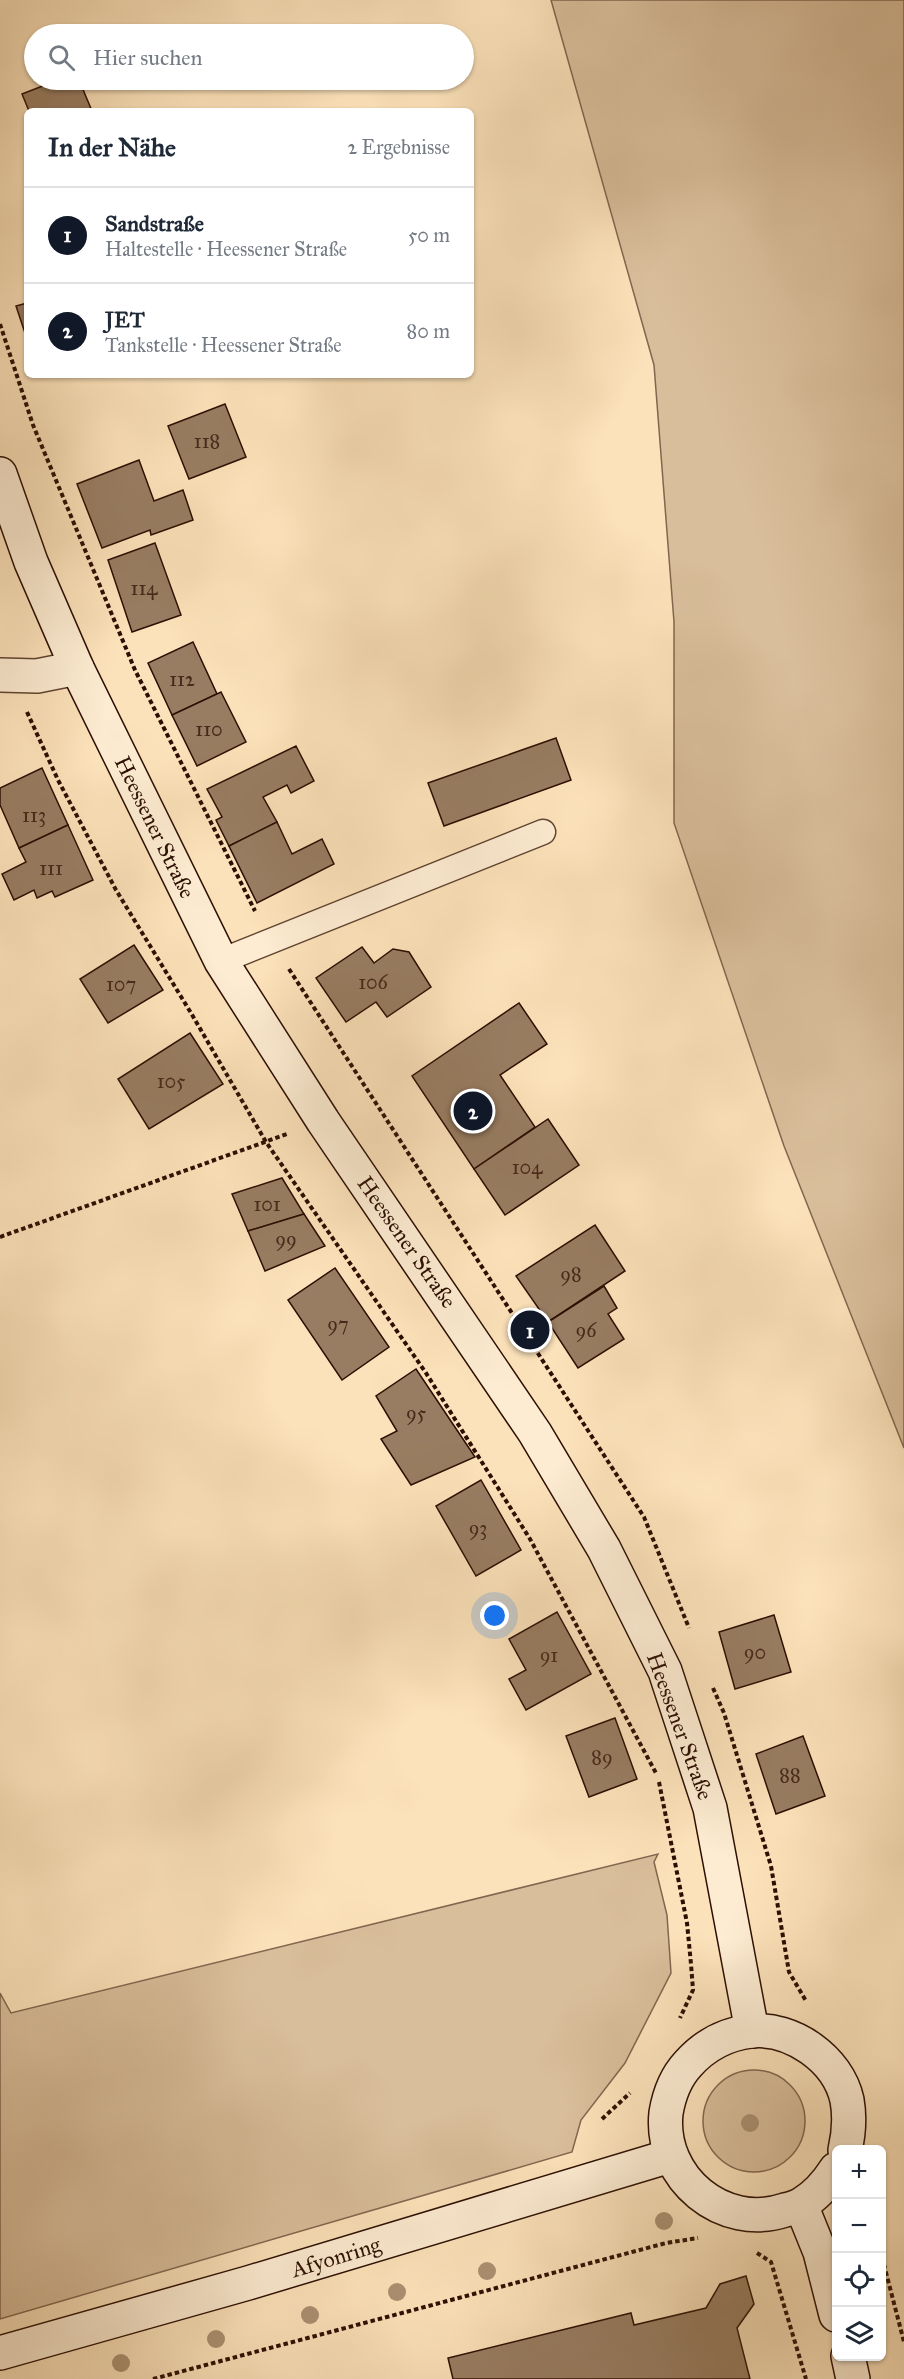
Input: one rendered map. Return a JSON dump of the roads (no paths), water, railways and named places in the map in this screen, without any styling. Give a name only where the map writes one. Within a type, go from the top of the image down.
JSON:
[{"type":"main road","name":"Heessener Straße","points":[[0,474],[31,562],[77,668],[221,961],[323,1121],[535,1433],[604,1549],[665,1671],[710,1808],[752,2031]]},
{"type":"main road","points":[[5,675],[37,676],[77,668]]},
{"type":"main road","points":[[832,2176],[825,2186],[801,2205],[770,2215],[740,2214],[710,2203],[687,2183],[670,2156],[665,2128],[668,2099],[680,2073],[699,2052],[724,2037],[752,2031],[783,2034],[811,2048],[833,2070],[846,2098],[849,2130],[846,2145]]},
{"type":"main road","name":"Afyonring","points":[[0,2353],[270,2276],[670,2156]]},
{"type":"main road","points":[[801,2205],[820,2252],[835,2307]]},
{"type":"main road","points":[[849,2361],[854,2379]]},
{"type":"lane","points":[[221,961],[543,832]]},
{"type":"place","name":"JET","points":[[473,1111]]},
{"type":"place","name":"Sandstraße","points":[[530,1330]]}]
